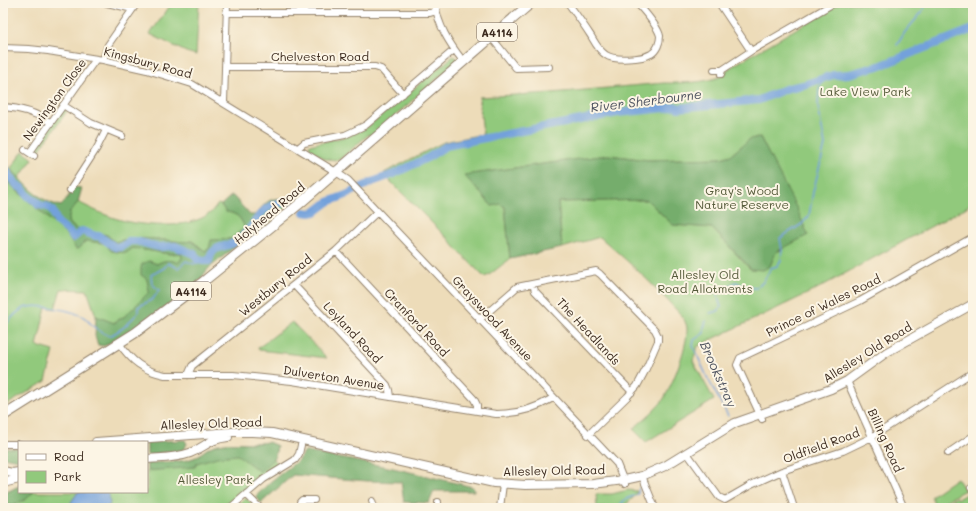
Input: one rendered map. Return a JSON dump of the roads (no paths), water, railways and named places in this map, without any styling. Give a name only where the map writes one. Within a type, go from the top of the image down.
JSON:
[{"type":"highway","name":"Holyhead Road","points":[[3,416],[119,344],[171,308],[294,208],[530,3]]},
{"type":"main road","name":"Allesley Old Road","points":[[108,441],[232,432],[272,433],[475,484],[587,489],[643,478],[688,455],[722,435],[761,417],[812,402],[848,383],[973,304]]},
{"type":"main road","name":"Allesley Old Road","points":[[938,325],[973,308]]},
{"type":"main road","points":[[195,434],[199,448]]},
{"type":"main road","name":"Allesley Old Road","points":[[148,459],[178,457],[192,452],[208,442],[218,438],[238,437],[270,438],[396,464]]},
{"type":"main road","points":[[3,471],[12,473],[18,472]]},
{"type":"main road","points":[[3,483],[18,479]]},
{"type":"street","points":[[107,3],[133,9]]},
{"type":"street","name":"Newington Close","points":[[30,153],[50,122],[100,60],[108,45],[137,3]]},
{"type":"street","points":[[224,103],[226,3]]},
{"type":"street","points":[[568,3],[600,51],[609,57],[621,59],[650,55],[659,43],[660,35],[657,28],[637,3]]},
{"type":"street","points":[[714,70],[722,72],[751,51],[834,3]]},
{"type":"street","points":[[721,4],[751,51]]},
{"type":"street","points":[[226,13],[430,13],[436,6]]},
{"type":"street","points":[[436,6],[442,30],[454,50],[463,61]]},
{"type":"street","points":[[491,37],[516,68],[549,67]]},
{"type":"street","name":"Kingsbury Road","points":[[3,48],[29,48],[100,60],[147,70],[184,82],[197,87],[336,172]]},
{"type":"street","points":[[298,148],[304,143],[336,137],[356,131],[376,118],[454,50]]},
{"type":"street","name":"Chelveston Road","points":[[225,67],[375,67],[381,69],[403,94]]},
{"type":"street","points":[[63,105],[91,124],[122,136]]},
{"type":"street","points":[[3,107],[27,110],[50,122]]},
{"type":"street","points":[[70,190],[98,148],[106,130]]},
{"type":"street","name":"Grayswood Avenue","points":[[336,172],[348,180],[617,464],[624,482]]},
{"type":"street","points":[[75,182],[81,186]]},
{"type":"street","name":"Westbury Road","points":[[188,375],[192,366],[336,251],[377,212]]},
{"type":"street","name":"Prince of Wales Road","points":[[761,417],[737,364],[740,358],[860,301],[973,237]]},
{"type":"street","name":"Cranford Road","points":[[336,251],[474,399],[477,406],[477,411]]},
{"type":"street","points":[[479,320],[517,286],[596,271],[655,330],[658,336],[656,345],[645,371],[632,392],[588,435]]},
{"type":"street","name":"The Headlands","points":[[533,284],[535,290],[632,392]]},
{"type":"street","name":"Leyland Road","points":[[294,285],[387,385],[390,390],[390,397]]},
{"type":"street","name":"Dulverton Avenue","points":[[119,344],[131,359],[145,369],[165,375],[267,378],[313,384],[496,414],[516,413],[534,408],[553,398]]},
{"type":"street","name":"Oldfield Road","points":[[688,455],[719,497],[722,499],[728,499],[751,485],[782,471],[843,451],[872,437],[973,372]]},
{"type":"street","name":"Billing Road","points":[[848,383],[904,508]]},
{"type":"street","points":[[948,453],[973,436]]},
{"type":"street","points":[[3,444],[18,444]]},
{"type":"street","points":[[230,508],[271,474],[295,460],[299,454],[301,445]]},
{"type":"street","points":[[782,471],[794,508]]},
{"type":"street","points":[[643,478],[655,508]]},
{"type":"street","points":[[500,508],[503,486]]},
{"type":"street","points":[[246,494],[260,508]]},
{"type":"street","points":[[300,508],[300,502],[302,500],[314,500]]},
{"type":"street","points":[[372,501],[374,508]]},
{"type":"water","points":[[77,493],[108,493],[110,504],[107,508],[73,508],[71,502]]},
{"type":"waterway","name":"River Sherbourne","points":[[897,45],[927,3]]},
{"type":"waterway","name":"River Sherbourne","points":[[304,212],[315,212],[328,202],[372,182],[394,174],[429,157],[446,146],[618,113],[675,106],[678,108],[759,100],[788,88],[803,85],[833,75],[849,74],[882,65],[973,29]]},
{"type":"waterway","name":"Brookstray","points":[[710,313],[718,311],[721,307],[718,296],[720,290],[723,288],[736,282],[745,287],[756,288],[763,282],[771,268],[777,266],[781,260],[782,250],[780,238],[802,224],[809,216],[813,192],[825,145],[818,106],[819,88],[825,78]]},
{"type":"waterway","name":"River Sherbourne","points":[[3,166],[14,182],[22,188],[29,197],[37,202],[38,205],[46,206],[52,210],[57,222],[69,232],[73,238],[82,231],[99,236],[115,247],[121,247],[130,241],[136,241],[158,247],[175,246],[194,254],[198,260],[203,261],[209,261],[212,253],[217,248],[237,242],[246,233],[260,214],[266,209],[272,205],[290,202]]},
{"type":"waterway","points":[[3,327],[15,314],[24,308],[37,306],[73,312],[80,315],[97,329],[110,336],[123,328],[138,313],[138,307],[153,299],[159,290],[152,284],[151,275],[164,268],[168,263],[178,268],[186,261],[194,264],[198,260]]},
{"type":"waterway","name":"Brookstray","points":[[706,321],[704,333],[694,340],[693,346],[708,379],[728,416]]},
{"type":"waterway","name":"Brookstray","points":[[616,508],[626,499],[638,494],[639,488]]},
{"type":"park label","name":"Lake View Park","points":[[865,91]]},
{"type":"park label","name":"Gray's Wood Nature Reserve","points":[[742,197]]},
{"type":"park label","name":"Allesley Old Road Allotments","points":[[705,281]]},
{"type":"park label","name":"Allesley Park","points":[[215,479]]}]
